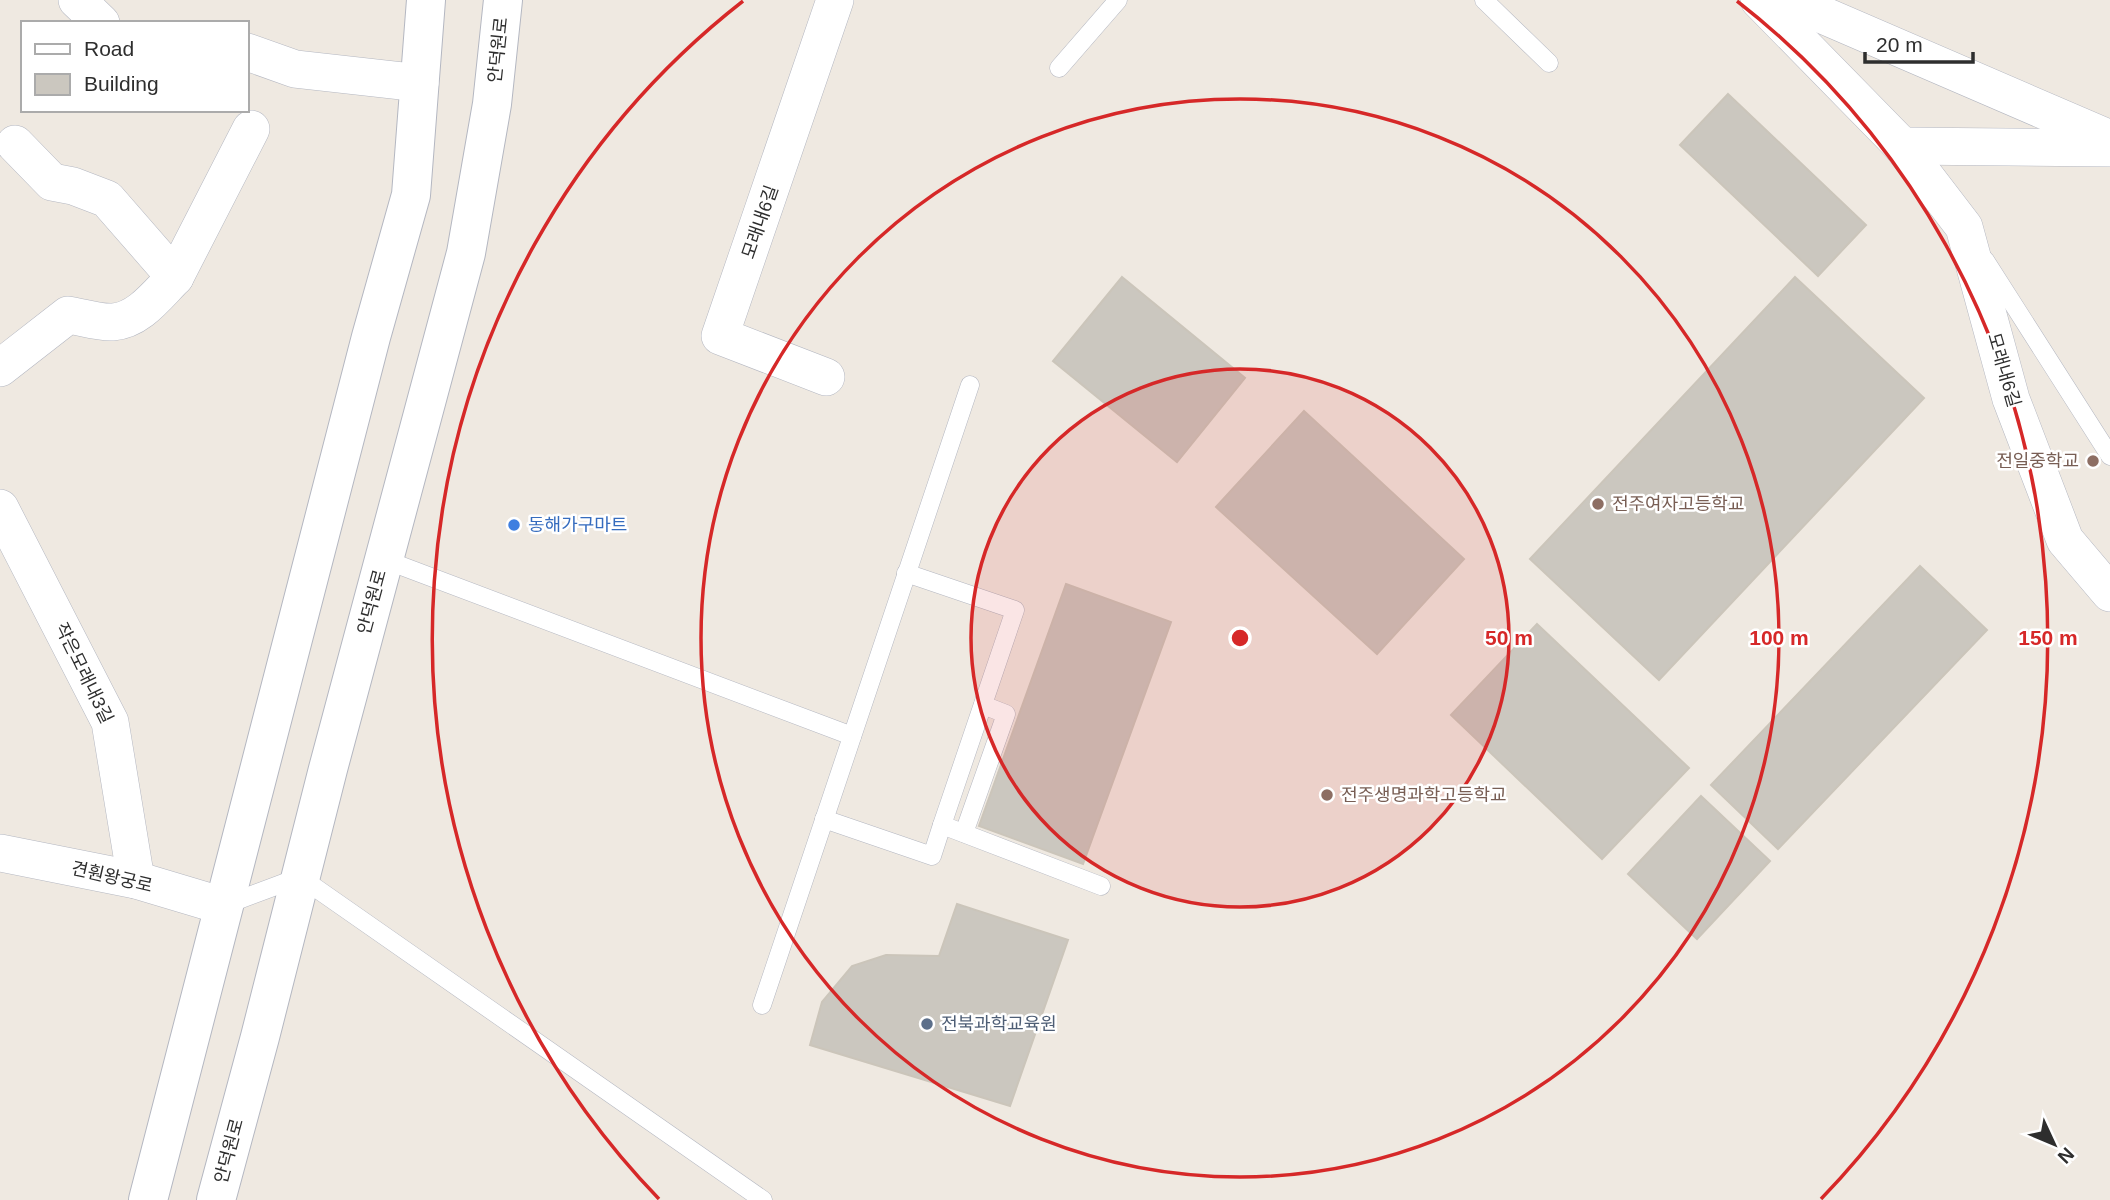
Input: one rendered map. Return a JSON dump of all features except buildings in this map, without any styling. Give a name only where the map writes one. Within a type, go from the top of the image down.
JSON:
[{"type":"street","points":[[77,0],[99,21]]},
{"type":"street","points":[[148,1200],[371,337],[411,195],[426,0]]},
{"type":"street","name":"안덕원로","points":[[216,1200],[383,559],[466,253],[492,104],[503,0]]},
{"type":"street","name":"모래내6길","points":[[826,377],[720,336],[835,0]]},
{"type":"street","name":"모래내6길","points":[[1759,0],[1902,146],[1964,227],[2011,400],[2065,540],[2110,593]]},
{"type":"street","points":[[1788,0],[2110,139]]},
{"type":"street","points":[[248,52],[295,69],[420,83]]},
{"type":"street","points":[[0,368],[68,315],[111,322],[132,318],[175,277],[251,130]]},
{"type":"street","points":[[15,144],[52,182],[73,186],[107,199],[175,277]]},
{"type":"street","points":[[1902,146],[2110,148]]},
{"type":"street","name":"작은모래내3길","points":[[2,516],[110,722],[136,880]]},
{"type":"street","name":"견훤왕궁로","points":[[0,853],[136,880],[223,905]]},
{"type":"lane","points":[[1059,68],[1118,0]]},
{"type":"lane","points":[[1484,0],[1549,63]]},
{"type":"lane","points":[[1964,227],[2110,457]]},
{"type":"lane","points":[[762,1005],[970,385]]},
{"type":"lane","points":[[383,559],[852,736]]},
{"type":"lane","points":[[824,819],[932,856],[1015,610],[906,573]]},
{"type":"lane","points":[[964,833],[1006,714],[983,705]]},
{"type":"lane","points":[[942,825],[1101,886]]},
{"type":"lane","points":[[223,905],[300,877],[763,1200]]},
{"type":"place","name":"전일중학교","points":[[2093,461]]},
{"type":"place","name":"전주여자고등학교","points":[[1598,504]]},
{"type":"place","name":"동해가구마트","points":[[514,525]]},
{"type":"place","name":"전주생명과학고등학교","points":[[1327,795]]},
{"type":"place","name":"전북과학교육원","points":[[927,1024]]}]
